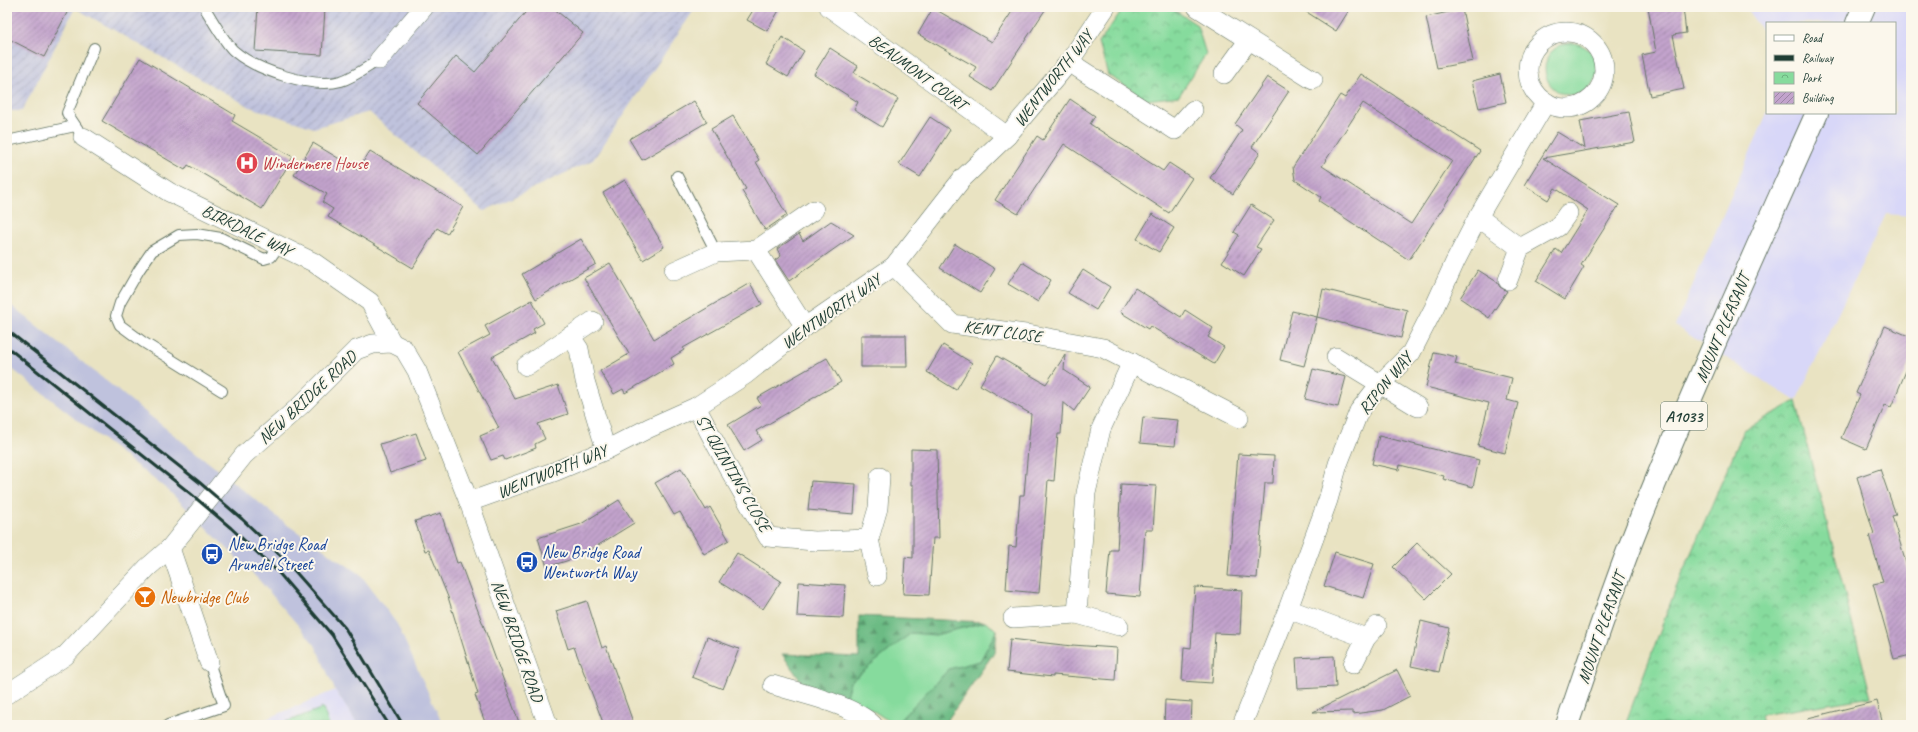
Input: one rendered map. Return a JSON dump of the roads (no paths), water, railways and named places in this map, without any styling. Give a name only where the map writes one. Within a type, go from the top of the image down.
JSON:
[{"type":"highway","points":[[1857,22],[1864,7]]},
{"type":"highway","name":"MOUNT PLEASANT","points":[[1567,725],[1602,621],[1638,525],[1817,114]]},
{"type":"street","points":[[379,60],[424,7]]},
{"type":"street","name":"BEAUMONT COURT","points":[[829,7],[1007,136]]},
{"type":"street","name":"WENTWORTH WAY","points":[[469,502],[556,471],[606,450],[649,428],[696,407],[745,375],[805,327],[894,266],[962,179],[1007,136],[1069,62],[1106,7]]},
{"type":"street","points":[[1197,7],[1313,80]]},
{"type":"street","points":[[1570,32],[1583,36],[1593,43],[1600,53],[1604,65],[1604,77],[1596,94],[1582,106],[1570,109],[1557,108],[1546,102],[1536,94],[1530,83],[1528,70],[1530,58],[1536,46],[1546,38],[1558,33],[1570,32]]},
{"type":"street","points":[[1224,74],[1248,40]]},
{"type":"street","points":[[1069,62],[1175,130],[1194,110]]},
{"type":"street","name":"RIPON WAY","points":[[1242,725],[1288,609],[1328,500],[1338,464],[1359,411],[1380,384],[1411,353],[1478,217],[1546,102]]},
{"type":"street","name":"BIRKDALE WAY","points":[[79,132],[169,192],[313,262],[370,302],[392,343]]},
{"type":"street","points":[[674,271],[716,252],[756,250],[814,210]]},
{"type":"street","points":[[1508,280],[1520,248],[1558,227],[1568,213]]},
{"type":"street","points":[[1478,217],[1520,248]]},
{"type":"street","points":[[756,250],[805,327]]},
{"type":"street","name":"KENT CLOSE","points":[[894,266],[952,324],[1033,335],[1103,348],[1239,418]]},
{"type":"street","points":[[526,366],[593,321]]},
{"type":"street","points":[[570,336],[579,349],[585,381],[606,450]]},
{"type":"street","name":"NEW BRIDGE ROAD","points":[[7,694],[65,656],[147,568],[170,548],[244,455],[301,405],[356,350],[373,344],[392,343],[404,349],[417,371],[469,502],[548,725]]},
{"type":"street","points":[[1336,357],[1418,407]]},
{"type":"street","points":[[1077,614],[1086,493],[1101,429],[1132,362]]},
{"type":"street","name":"ST QUINTINS CLOSE","points":[[696,407],[729,470],[768,537],[814,541],[869,539]]},
{"type":"street","points":[[877,576],[869,539],[878,508],[880,477]]},
{"type":"street","points":[[170,548],[209,662]]},
{"type":"street","points":[[1288,609],[1372,632],[1353,664]]},
{"type":"street","points":[[1013,618],[1077,614],[1119,626]]},
{"type":"street","points":[[773,685],[833,702],[869,720],[874,725]]},
{"type":"lane","points":[[206,10],[233,50],[257,66],[286,76],[323,84],[342,81],[379,60]]},
{"type":"lane","points":[[7,141],[79,132],[67,113],[94,48]]},
{"type":"lane","points":[[677,176],[716,252]]},
{"type":"lane","points":[[222,391],[143,342],[120,325],[116,316],[120,303],[152,251],[179,235],[196,234],[221,238],[264,259],[271,257],[279,245]]},
{"type":"lane","points":[[168,725],[224,706],[209,662]]},
{"type":"railway","points":[[7,330],[199,482],[242,519],[285,560],[345,628],[403,725]]},
{"type":"railway","points":[[7,347],[191,494],[231,528],[278,572],[332,635],[389,725]]},
{"type":"place","name":"Windermere House","points":[[247,163]]},
{"type":"place","name":"New Bridge Road Arundel Street","points":[[212,554]]},
{"type":"place","name":"New Bridge Road Wentworth Way","points":[[527,562]]},
{"type":"place","name":"Newbridge Club","points":[[145,597]]}]
